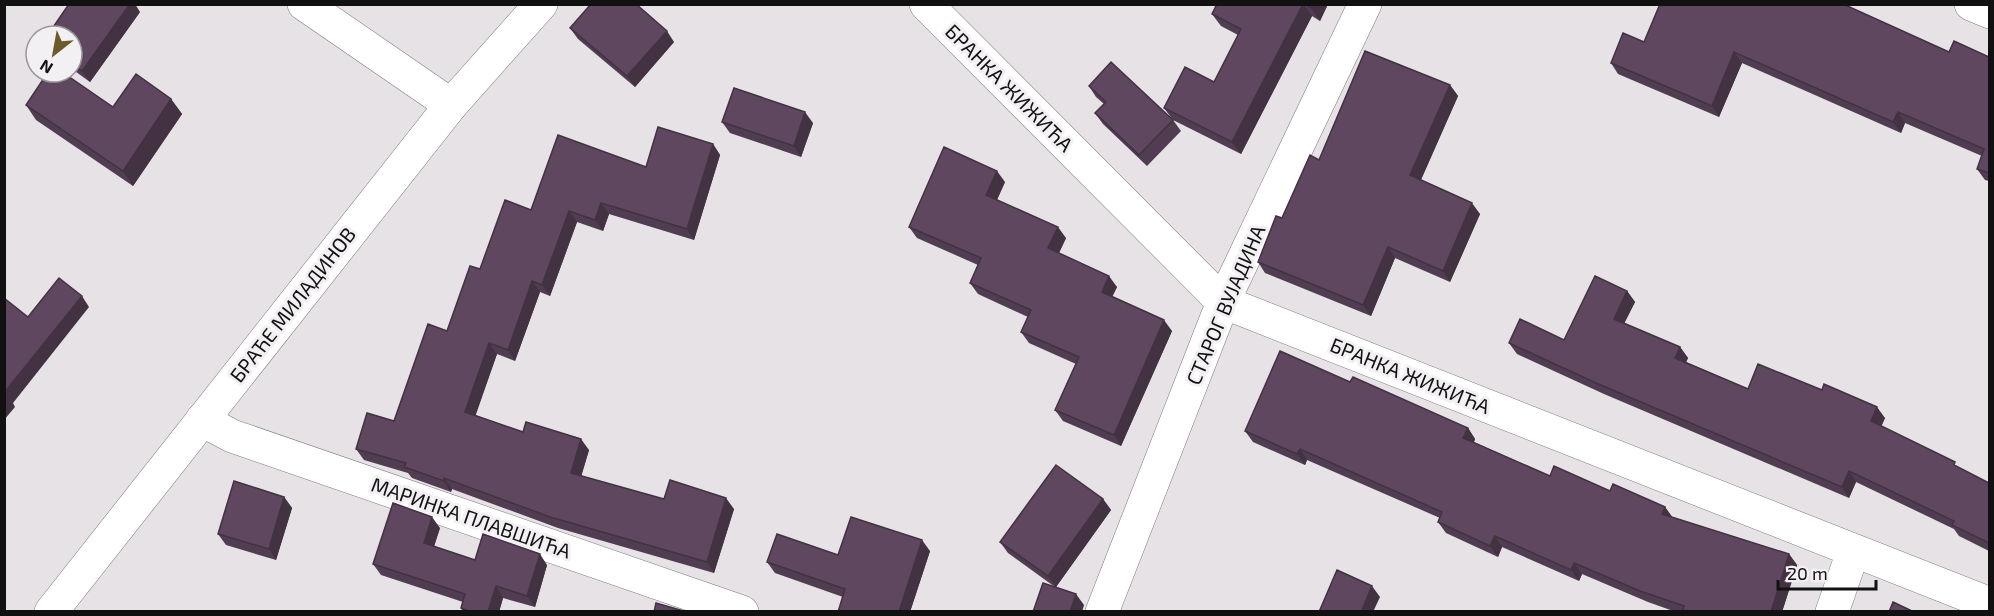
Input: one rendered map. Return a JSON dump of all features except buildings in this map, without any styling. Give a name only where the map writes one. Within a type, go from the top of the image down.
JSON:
[{"type":"street","points":[[304,4],[451,105]]},
{"type":"street","name":"БРАЋЕ МИЛАДИНОВ","points":[[51,612],[451,105],[541,4]]},
{"type":"street","name":"БРАНКА ЖИЖИЋА","points":[[926,4],[1223,302],[1989,604]]},
{"type":"street","name":"СТАРОГ ВУЈАДИНА","points":[[1102,612],[1223,302],[1365,4]]},
{"type":"street","points":[[1971,4],[1989,12]]},
{"type":"street","name":"МАРИНКА ПЛАВШИЋА","points":[[202,420],[232,436],[742,612]]},
{"type":"street","points":[[1832,612],[1853,552]]}]
